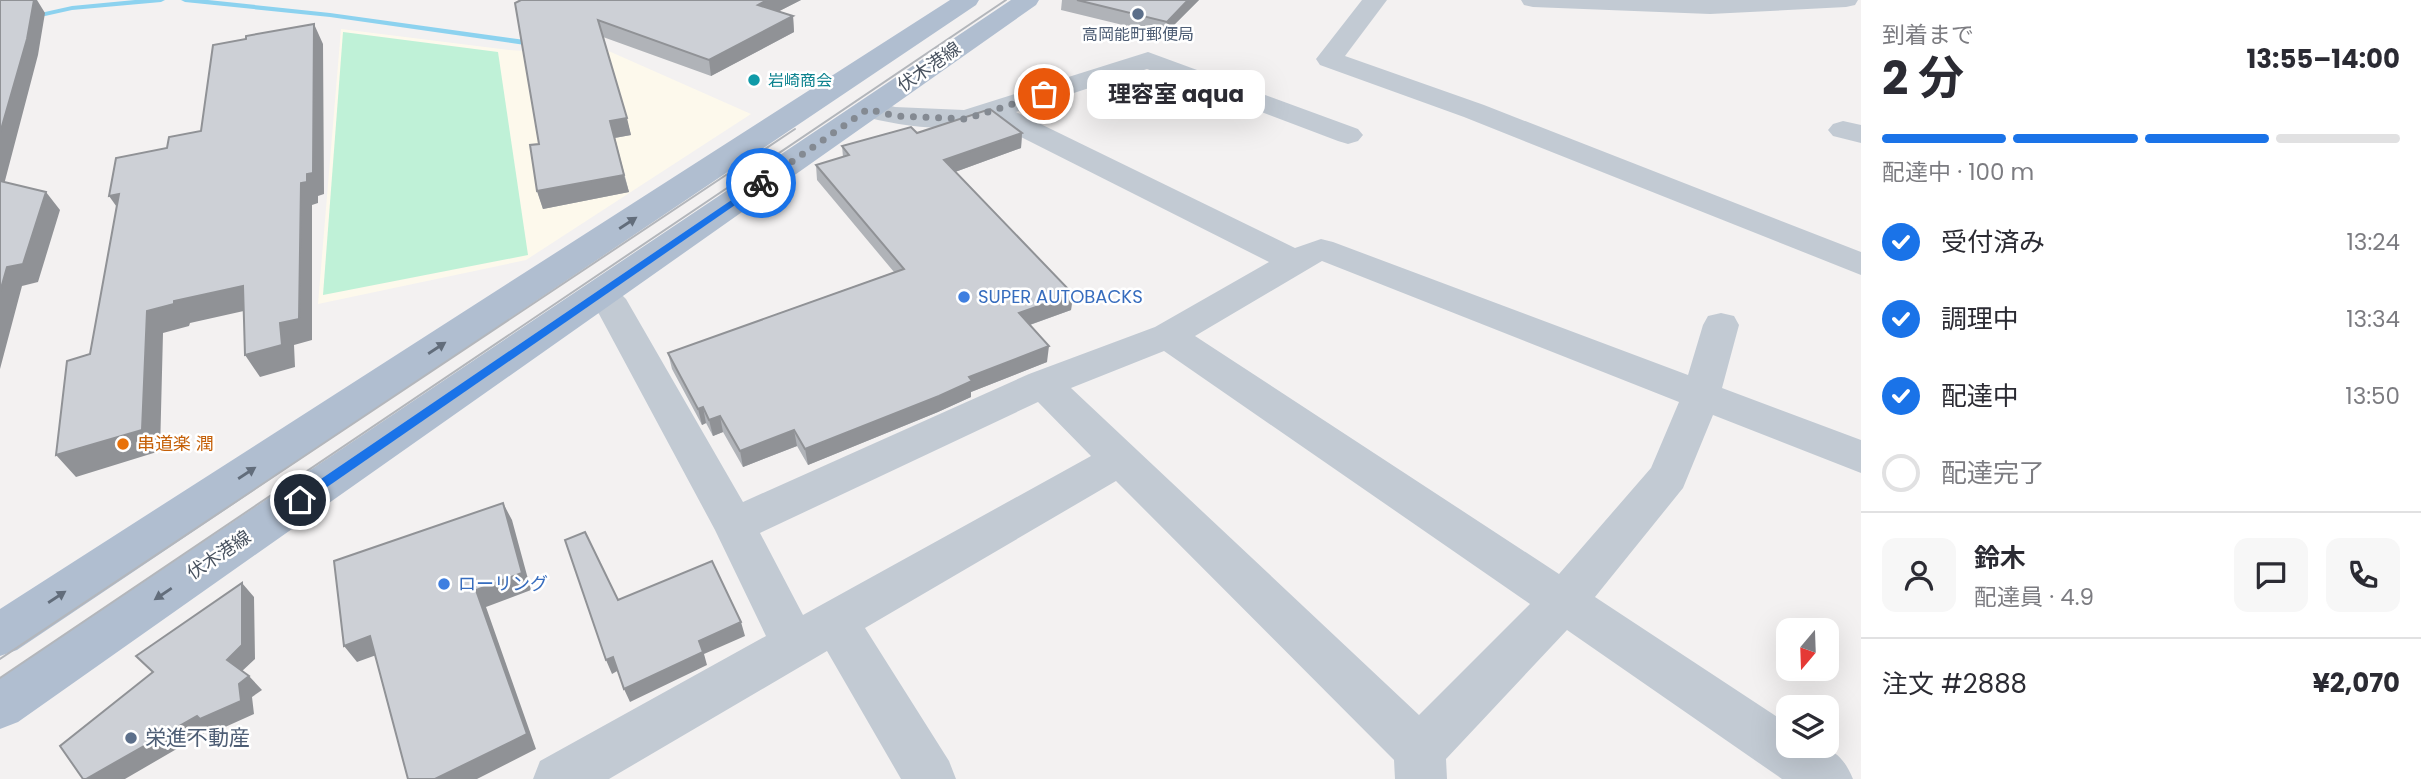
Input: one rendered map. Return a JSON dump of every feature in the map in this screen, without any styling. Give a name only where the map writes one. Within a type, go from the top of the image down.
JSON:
[{"type":"main road","name":"伏木港線","points":[[0,635],[967,0]]},
{"type":"main road","name":"伏木港線","points":[[0,706],[1027,0]]},
{"type":"street","points":[[1375,0],[1329,59],[1474,111],[1861,264]]},
{"type":"street","points":[[1534,0],[1704,3],[1846,0]]},
{"type":"street","points":[[868,109],[895,116],[966,119],[1148,60],[1348,135]]},
{"type":"street","points":[[992,111],[1295,261]]},
{"type":"street","points":[[734,525],[1043,384],[1168,336],[1321,248],[1861,457]]},
{"type":"street","points":[[600,293],[613,307],[734,525],[794,645]]},
{"type":"street","points":[[1043,384],[1420,765],[1668,477],[1701,395],[1721,325]]},
{"type":"street","points":[[1168,336],[1827,779]]},
{"type":"street","points":[[559,779],[1120,459]]},
{"type":"street","points":[[835,622],[930,779]]},
{"type":"shaded area","points":[[341,29],[509,50],[557,53],[595,45],[751,114],[526,260],[318,304]]},
{"type":"green space","points":[[343,32],[498,52],[528,255],[323,295]]},
{"type":"building","points":[[0,0],[34,0],[27,39],[0,133]]},
{"type":"building","points":[[521,0],[767,0],[758,5],[793,16],[709,60],[598,20],[627,118],[610,121],[624,175],[537,191],[530,145],[539,144],[515,3]]},
{"type":"building","points":[[1077,0],[1188,0],[1167,22]]},
{"type":"building","points":[[314,24],[313,173],[307,174],[307,182],[301,183],[299,319],[280,323],[282,345],[245,355],[243,286],[174,301],[174,304],[147,311],[142,430],[56,455],[67,361],[90,354],[119,194],[109,196],[116,158],[167,148],[169,137],[201,131],[213,45]]},
{"type":"building","name":"SUPER AUTOBACKS","points":[[990,109],[1022,133],[944,160],[1073,294],[1019,313],[1049,346],[969,377],[972,381],[939,396],[805,449],[794,430],[740,451],[720,416],[709,420],[703,407],[698,409],[668,353],[904,269],[816,165],[849,155],[842,146],[911,127],[917,133]]},
{"type":"building","points":[[0,181],[46,192],[23,264],[7,267],[0,292]]},
{"type":"building","points":[[503,503],[522,573],[476,590],[527,734],[435,779],[408,779],[370,636],[344,646],[334,561]]},
{"type":"building","points":[[585,532],[618,600],[712,561],[741,622],[699,641],[703,652],[624,689],[613,657],[606,660],[565,540]]},
{"type":"building","points":[[242,583],[242,645],[227,660],[249,676],[239,684],[241,701],[200,719],[197,716],[83,779],[60,746],[153,672],[136,656]]},
{"type":"waterway","points":[[0,24],[72,8],[161,0]]},
{"type":"waterway","points":[[185,0],[330,15],[525,43],[535,40]]},
{"type":"tram line","points":[[0,678],[1006,0]]},
{"type":"tram line","points":[[0,659],[795,129]]},
{"type":"way so far","points":[[761,183],[868,109],[895,116],[966,119],[1044,94]]},
{"type":"place","name":"高岡能町郵便局","points":[[1138,14]]},
{"type":"place","name":"岩崎商会","points":[[754,80]]},
{"type":"place","name":"理容室 aqua","points":[[1044,94]]},
{"type":"place","name":"SUPER AUTOBACKS","points":[[964,297]]},
{"type":"place","name":"串道楽 潤","points":[[123,444]]},
{"type":"place","name":"ローリング","points":[[444,584]]},
{"type":"place","name":"栄進不動産","points":[[131,738]]},
{"type":"route","points":[[300,500],[761,183]]}]
